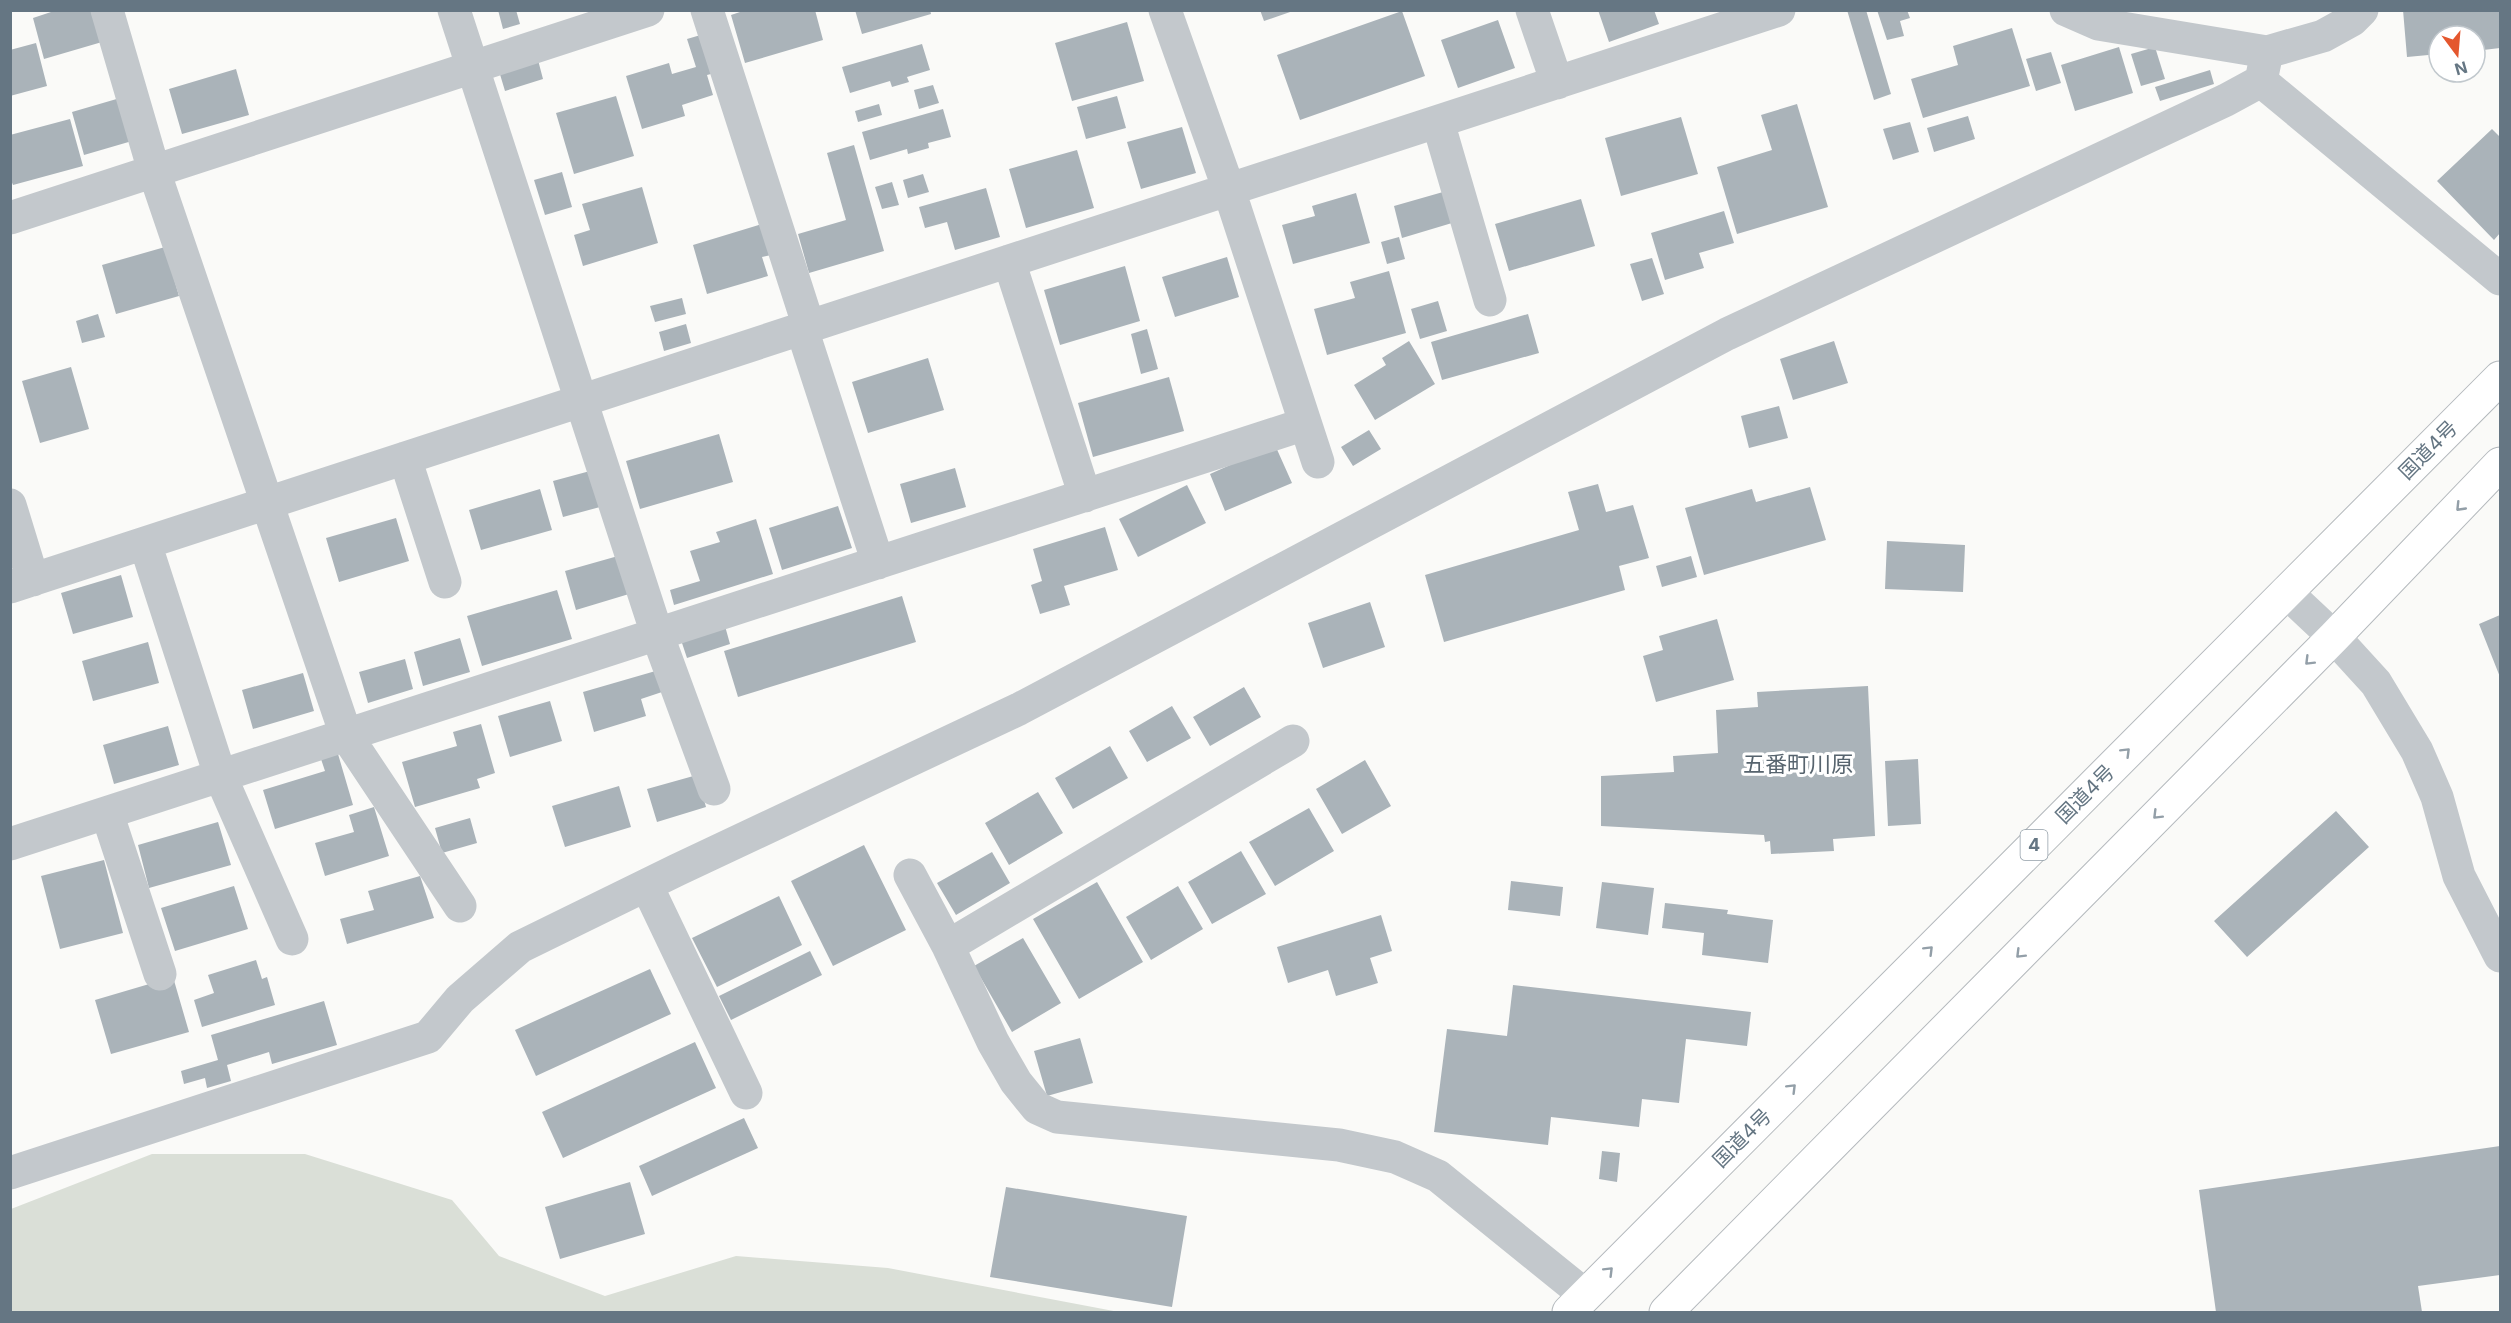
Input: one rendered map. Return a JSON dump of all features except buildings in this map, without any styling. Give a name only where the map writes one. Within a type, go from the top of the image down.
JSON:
[{"type":"highway","name":"国道4号","points":[[1577,1304],[2500,378]]},
{"type":"highway","points":[[1666,1312],[2334,637],[2500,465]]},
{"type":"street","points":[[107,10],[154,171],[345,735],[460,906]]},
{"type":"street","points":[[454,10],[657,634],[714,789]]},
{"type":"street","points":[[10,218],[648,10]]},
{"type":"street","points":[[707,10],[878,563]]},
{"type":"street","points":[[1165,10],[1229,190],[1318,462]]},
{"type":"street","points":[[1532,10],[1557,83]]},
{"type":"street","points":[[10,505],[22,583],[1779,10]]},
{"type":"street","points":[[2066,10],[2098,24],[2264,67],[2500,279]]},
{"type":"street","points":[[10,1173],[428,1036],[460,999],[520,947],[677,870],[1019,709],[1727,334],[2226,100],[2264,67],[2352,20],[2362,10]]},
{"type":"street","points":[[1438,122],[1490,300]]},
{"type":"street","points":[[1009,261],[1085,496]]},
{"type":"street","points":[[10,844],[1305,424]]},
{"type":"street","points":[[405,459],[445,582]]},
{"type":"street","points":[[145,543],[220,775],[292,939]]},
{"type":"street","points":[[2286,592],[2334,637],[2376,683],[2417,751],[2437,797],[2459,876],[2500,956]]},
{"type":"street","points":[[948,946],[1293,741]]},
{"type":"street","points":[[107,813],[160,974]]},
{"type":"street","points":[[910,875],[948,946],[993,1042],[1016,1082],[1037,1108],[1057,1117],[1339,1146],[1395,1157],[1438,1176],[1577,1304]]},
{"type":"street","points":[[647,886],[746,1093]]},
{"type":"shaded area","points":[[152,1154],[305,1154],[452,1200],[499,1256],[605,1296],[736,1256],[888,1268],[1119,1312],[11,1312],[11,1209]]},
{"type":"district","name":"五番町川原","points":[[1798,764]]}]
